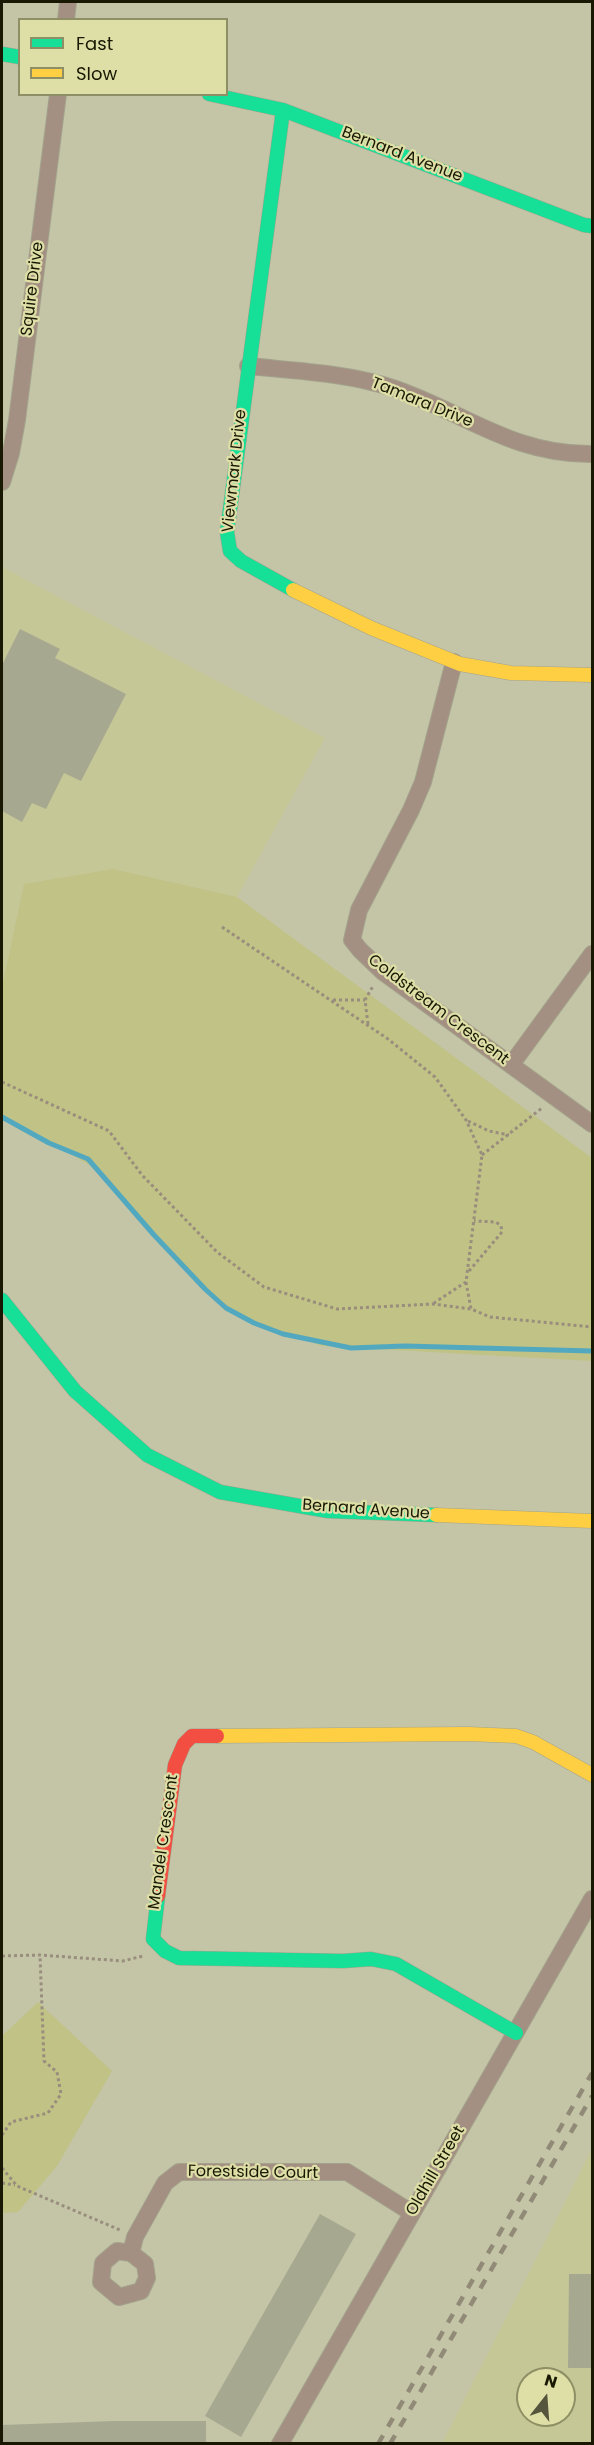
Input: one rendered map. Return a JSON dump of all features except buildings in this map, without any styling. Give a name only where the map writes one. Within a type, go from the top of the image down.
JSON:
[{"type":"street","points":[[66,18],[68,2]]},
{"type":"street","points":[[2,54],[18,57]]},
{"type":"street","name":"Squire Drive","points":[[2,482],[11,453],[17,420],[58,96]]},
{"type":"street","name":"Bernard Avenue","points":[[218,96],[283,110],[584,225],[592,226]]},
{"type":"street","name":"Viewmark Drive","points":[[283,110],[228,525],[227,537],[230,551],[240,563],[270,578],[384,634],[454,662],[523,674],[592,675]]},
{"type":"street","name":"Tamara Drive","points":[[248,366],[362,378],[397,390],[512,441],[539,450],[592,454]]},
{"type":"street","name":"Coldstream Crescent","points":[[454,662],[423,782],[359,910],[352,940],[383,972],[592,1124]]},
{"type":"street","points":[[511,1065],[592,954]]},
{"type":"street","name":"Bernard Avenue","points":[[2,1300],[75,1391],[147,1455],[220,1492],[328,1511],[592,1521]]},
{"type":"street","name":"Mandel Crescent","points":[[165,1951],[153,1939],[154,1918],[174,1765],[184,1744],[192,1736],[468,1734],[516,1736],[533,1742],[592,1775]]},
{"type":"street","name":"Oldhill Street","points":[[280,2444],[592,1899]]},
{"type":"street","points":[[165,1951],[179,1958],[343,1961],[370,1959],[396,1964],[516,2033]]},
{"type":"street","name":"Forestside Court","points":[[133,2245],[165,2183],[179,2172],[347,2172],[412,2213]]},
{"type":"path","points":[[222,927],[368,1023],[435,1077],[466,1120],[482,1155],[466,1282],[471,1309]]},
{"type":"path","points":[[368,1023],[364,1000],[383,972]]},
{"type":"path","points":[[333,1000],[364,1000]]},
{"type":"path","points":[[2,1082],[109,1131],[142,1175],[217,1252],[264,1287],[337,1309],[433,1304],[471,1309],[490,1317],[592,1327]]},
{"type":"path","points":[[482,1155],[555,1097]]},
{"type":"path","points":[[466,1120],[489,1131],[509,1135]]},
{"type":"path","points":[[467,1273],[501,1232],[501,1226],[496,1222],[474,1221]]},
{"type":"path","points":[[433,1304],[466,1282]]},
{"type":"path","points":[[2,1956],[40,1955],[123,1960],[165,1951]]},
{"type":"path","points":[[2,2135],[10,2122],[48,2113],[61,2094],[57,2072],[44,2061],[40,1955]]},
{"type":"path","points":[[2,2168],[17,2186]]},
{"type":"path","points":[[2,2183],[17,2186],[133,2245]]},
{"type":"shaded area","points":[[2,567],[325,738],[237,897],[113,869],[24,884],[2,987]]},
{"type":"shaded area","points":[[113,869],[237,897],[592,1158],[592,1361],[322,1346],[226,1311],[168,1250],[100,1171],[2,1115],[2,987],[24,884]]},
{"type":"shaded area","points":[[38,2002],[112,2071],[57,2166],[18,2212],[2,2213],[2,2036]]},
{"type":"shaded area","points":[[592,2149],[592,2443],[442,2443]]},
{"type":"waterway","points":[[2,1117],[49,1143],[88,1159],[205,1289],[226,1308],[254,1323],[283,1334],[351,1348],[405,1346],[592,1351]]},
{"type":"railway","points":[[378,2444],[592,2073]]},
{"type":"railway","points":[[390,2444],[592,2096]]},
{"type":"traffic: fast","points":[[2,54],[18,57]]},
{"type":"traffic: fast","points":[[218,96],[283,110],[584,225],[592,226]]},
{"type":"traffic: fast","points":[[283,110],[227,532],[230,551],[241,561],[293,590]]},
{"type":"traffic: fast","points":[[2,1300],[75,1391],[147,1455],[220,1492],[328,1511],[436,1515]]},
{"type":"traffic: fast","points":[[158,1896],[153,1939],[165,1951],[179,1958],[343,1961],[371,1959],[396,1964],[516,2033]]},
{"type":"traffic: slow","points":[[293,590],[371,628],[460,664],[511,673],[592,675]]},
{"type":"traffic: slow","points":[[436,1515],[592,1521]]},
{"type":"traffic: slow","points":[[217,1736],[468,1734],[516,1736],[533,1742],[592,1775]]},
{"type":"traffic: jam","points":[[158,1896],[175,1765],[184,1744],[192,1736],[217,1736]]}]
